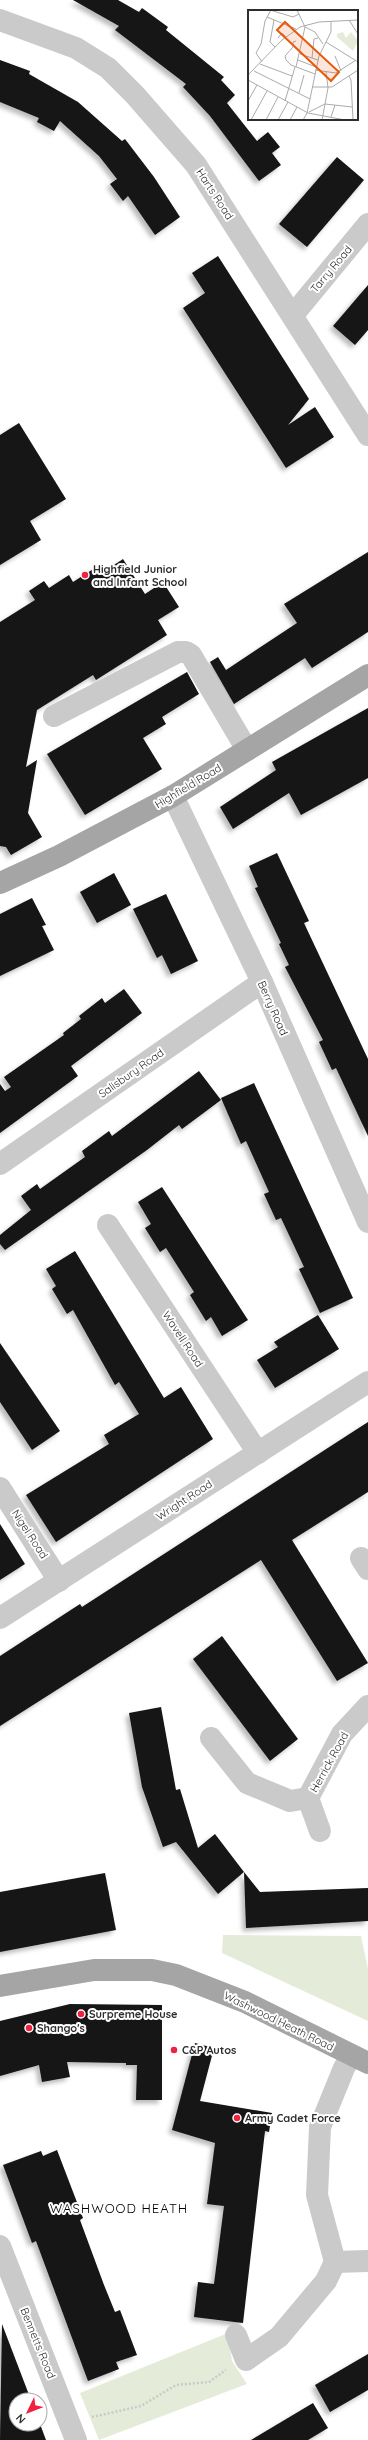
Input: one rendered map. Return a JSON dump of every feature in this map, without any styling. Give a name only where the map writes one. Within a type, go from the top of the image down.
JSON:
[{"type":"main road","name":"Highfield Road","points":[[0,883],[59,856],[173,796],[368,675]]},
{"type":"main road","name":"Washwood Heath Road","points":[[0,1986],[94,1970],[152,1970],[176,1975],[245,2002],[360,2059]]},
{"type":"street","name":"Harts Road","points":[[0,20],[76,48],[108,68],[135,94],[196,164],[368,435]]},
{"type":"street","name":"Tarry Road","points":[[293,315],[368,224]]},
{"type":"street","points":[[54,716],[178,652],[186,652],[191,655],[247,750]]},
{"type":"street","name":"Berry Road","points":[[173,796],[262,982],[368,1222]]},
{"type":"street","name":"Salisbury Road","points":[[0,1164],[262,982]]},
{"type":"street","name":"Wavell Road","points":[[108,1225],[258,1453]]},
{"type":"street","name":"Wright Road","points":[[0,1618],[60,1581],[368,1382]]},
{"type":"street","name":"Nigel Road","points":[[0,1488],[60,1581]]},
{"type":"street","name":"Herrick Road","points":[[211,1738],[247,1783],[290,1801],[308,1798],[342,1734],[368,1706]]},
{"type":"street","points":[[308,1798],[320,1831]]},
{"type":"street","points":[[236,2335],[246,2360],[280,2336],[326,2281],[334,2262],[317,2195],[320,2127],[344,2068],[360,2059]]},
{"type":"street","name":"Bennetts Road","points":[[0,2246],[73,2431]]},
{"type":"street","points":[[334,2262],[368,2261]]},
{"type":"path","points":[[73,2431],[141,2406],[176,2385],[209,2382],[246,2360]]},
{"type":"green space","points":[[223,1935],[361,1936],[368,1969],[368,2021],[222,1953]]},
{"type":"green space","points":[[228,2333],[232,2361],[247,2384],[99,2440],[80,2393]]},
{"type":"building","points":[[73,0],[118,0],[139,12],[142,8],[168,27],[166,30],[224,77],[221,80],[235,95],[227,103],[257,141],[268,132],[280,147],[272,153],[281,165],[259,181],[210,116],[183,87],[186,84],[115,30],[119,26]]},
{"type":"building","points":[[0,60],[30,71],[29,74],[78,102],[122,141],[125,139],[154,177],[180,217],[155,235],[128,196],[123,201],[110,184],[117,179],[99,156],[60,121],[54,131],[37,122],[39,118],[0,102]]},
{"type":"building","points":[[337,157],[364,180],[307,247],[279,224]]},
{"type":"building","points":[[218,256],[309,399],[288,425],[315,407],[334,437],[286,468],[183,308],[205,293],[192,273]]},
{"type":"building","points":[[368,285],[368,330],[355,345],[333,326]]},
{"type":"building","points":[[19,423],[66,499],[30,521],[41,540],[0,565],[0,435]]},
{"type":"building","points":[[368,552],[368,632],[312,668],[305,658],[234,704],[210,662],[218,657],[226,670],[297,623],[284,604]]},
{"type":"building","points":[[123,559],[145,594],[163,582],[179,607],[158,620],[167,635],[96,680],[93,675],[37,710],[26,767],[37,760],[28,813],[42,837],[11,855],[6,847],[0,846],[0,622],[35,600],[29,591],[44,581],[49,588],[69,575],[73,582],[98,566],[102,573]]},
{"type":"building","points":[[187,672],[199,694],[162,717],[166,724],[143,738],[162,769],[85,815],[47,754]]},
{"type":"building","points":[[368,708],[368,778],[301,815],[289,793],[233,829],[220,807],[276,770],[272,762]]},
{"type":"building","points":[[277,853],[309,921],[304,923],[368,1059],[368,1136],[336,1068],[332,1070],[319,1042],[323,1040],[285,967],[289,965],[279,944],[281,943],[255,888],[258,887],[249,866]]},
{"type":"building","points":[[114,873],[131,905],[97,923],[80,892]]},
{"type":"building","points":[[166,894],[198,961],[171,974],[162,955],[157,958],[133,909]]},
{"type":"building","points":[[32,898],[46,925],[42,926],[54,950],[0,976],[0,914]]},
{"type":"building","points":[[124,989],[142,1013],[71,1066],[78,1076],[0,1133],[0,1084],[5,1091],[11,1087],[4,1077],[64,1035],[63,1033],[81,1019],[79,1016],[102,998],[105,1003]]},
{"type":"building","points":[[199,1071],[221,1100],[182,1129],[179,1125],[147,1150],[5,1250],[0,1244],[0,1235],[31,1210],[21,1196],[37,1184],[40,1189],[85,1157],[82,1151],[109,1131],[112,1136]]},
{"type":"building","points":[[254,1083],[353,1298],[320,1313],[299,1269],[304,1267],[281,1218],[276,1220],[264,1194],[269,1192],[246,1141],[241,1144],[221,1098]]},
{"type":"building","points":[[162,1187],[248,1320],[222,1336],[211,1317],[206,1321],[190,1295],[194,1292],[166,1248],[160,1252],[145,1228],[151,1224],[138,1202]]},
{"type":"building","points":[[75,1251],[164,1398],[181,1387],[213,1439],[56,1542],[26,1495],[109,1444],[104,1435],[139,1414],[119,1382],[115,1385],[73,1310],[67,1314],[52,1289],[56,1286],[46,1269]]},
{"type":"building","points":[[318,1315],[339,1349],[275,1388],[257,1360],[278,1347],[274,1342]]},
{"type":"building","points":[[0,1343],[60,1431],[32,1450],[0,1402]]},
{"type":"building","points":[[368,1422],[368,1492],[292,1540],[368,1663],[337,1681],[261,1560],[0,1726],[0,1656],[80,1604],[82,1607]]},
{"type":"building","points":[[0,1524],[25,1564],[0,1580]]},
{"type":"building","points":[[222,1636],[298,1739],[270,1761],[193,1659]]},
{"type":"building","points":[[161,1707],[176,1790],[180,1789],[198,1848],[215,1834],[244,1872],[218,1894],[176,1842],[163,1847],[142,1787],[129,1713]]},
{"type":"building","points":[[244,1872],[260,1892],[368,1888],[368,1921],[246,1928]]},
{"type":"building","points":[[105,1873],[116,1930],[0,1952],[0,1892]]},
{"type":"building","points":[[70,2004],[162,2005],[162,2100],[136,2100],[137,2065],[126,2065],[126,2063],[67,2062],[70,2077],[42,2082],[39,2065],[0,2076],[0,2021]]},
{"type":"building","points":[[195,2043],[214,2048],[200,2101],[272,2113],[269,2132],[265,2131],[243,2323],[194,2317],[198,2282],[214,2284],[224,2206],[207,2204],[215,2143],[172,2130]]},
{"type":"building","points":[[57,2150],[83,2218],[80,2220],[104,2285],[115,2312],[120,2310],[137,2355],[116,2362],[119,2369],[88,2381],[36,2241],[32,2243],[3,2165],[41,2151],[43,2156]]},
{"type":"building","points":[[2,2324],[28,2392],[8,2392],[8,2432],[43,2432],[46,2440],[0,2440]]},
{"type":"building","points":[[368,2354],[368,2390],[330,2412],[315,2385]]},
{"type":"building","points":[[313,2403],[328,2428],[308,2440],[251,2440]]},
{"type":"place","name":"Highfield Junior and Infant School","points":[[85,575]]},
{"type":"place","name":"Surpreme House","points":[[81,2014]]},
{"type":"place","name":"Shango's","points":[[29,2028]]},
{"type":"place","name":"C&P Autos","points":[[174,2050]]},
{"type":"place","name":"Army Cadet Force","points":[[237,2118]]},
{"type":"district","name":"WASHWOOD HEATH","points":[[119,2208]]}]
